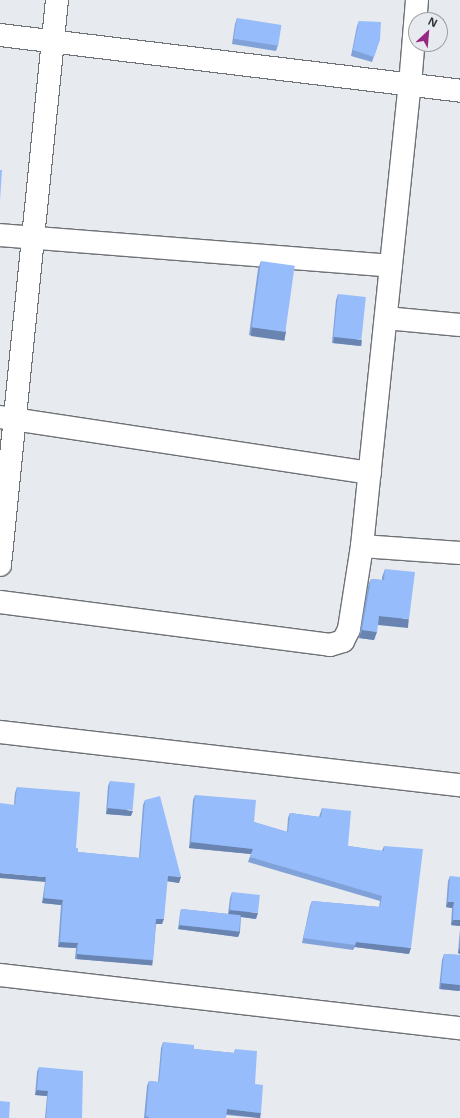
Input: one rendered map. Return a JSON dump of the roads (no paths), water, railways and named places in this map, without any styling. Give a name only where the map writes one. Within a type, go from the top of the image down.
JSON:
[{"type":"street","points":[[0,565],[8,418],[34,239],[57,0]]},
{"type":"street","points":[[0,602],[330,645],[344,641],[350,630],[362,546],[410,85],[417,0]]},
{"type":"street","points":[[0,35],[54,40],[460,91]]},
{"type":"street","points":[[0,235],[34,239],[391,266]]},
{"type":"street","points":[[386,318],[460,325]]},
{"type":"street","points":[[8,418],[370,473]]},
{"type":"street","points":[[362,546],[460,553]]},
{"type":"street","points":[[0,732],[460,785]]},
{"type":"street","points":[[0,975],[460,1028]]}]
